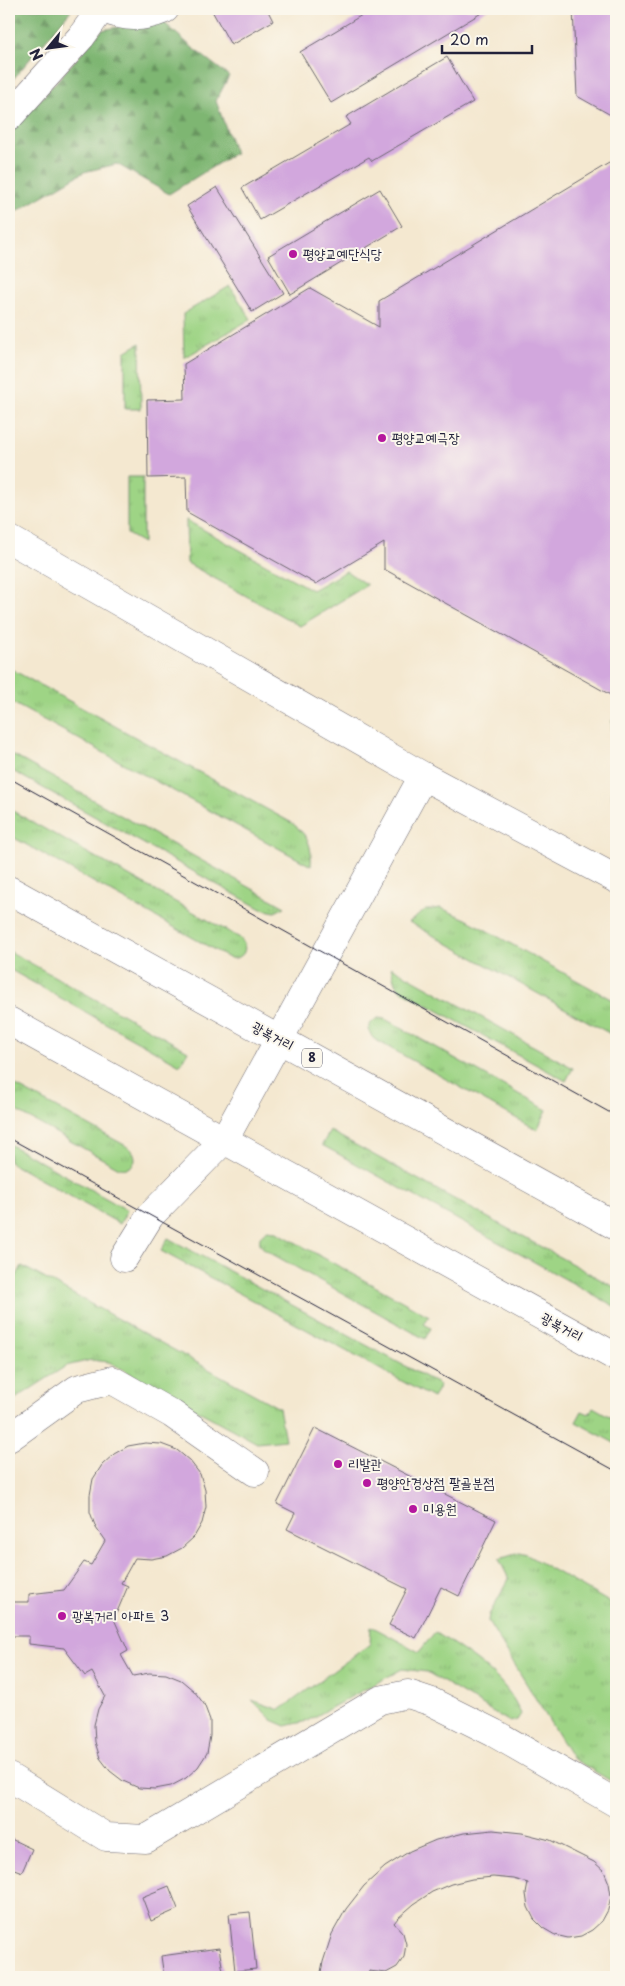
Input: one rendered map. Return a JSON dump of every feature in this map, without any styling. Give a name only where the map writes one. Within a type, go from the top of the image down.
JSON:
[{"type":"main road","points":[[9,116],[81,37],[102,9],[123,17],[153,14],[165,9]]},
{"type":"main road","points":[[9,539],[423,776],[616,879]]},
{"type":"main road","points":[[124,1258],[150,1216],[224,1140],[423,776]]},
{"type":"main road","name":"광복거리","points":[[9,890],[616,1226]]},
{"type":"main road","name":"광복거리","points":[[9,1021],[616,1357]]},
{"type":"main road","points":[[9,1438],[77,1389],[112,1380],[172,1414],[255,1472]]},
{"type":"main road","points":[[9,1777],[106,1837],[146,1839],[380,1700],[408,1694],[432,1702],[494,1733],[616,1804]]},
{"type":"green space","points":[[9,9],[72,9],[9,84]]},
{"type":"green space","points":[[160,19],[229,76],[216,101],[235,153],[169,194],[117,164],[84,172],[9,216],[9,135],[102,30]]},
{"type":"green space","points":[[230,286],[251,319],[184,358],[183,314]]},
{"type":"green space","points":[[140,343],[141,409],[125,409],[125,352]]},
{"type":"green space","points":[[127,477],[143,477],[143,543],[127,534]]},
{"type":"green space","points":[[186,520],[312,590],[346,571],[367,585],[300,626],[187,563]]},
{"type":"green space","points":[[9,668],[292,823],[306,837],[311,852],[311,866],[9,701]]},
{"type":"green space","points":[[612,720],[616,722],[616,801],[612,799]]},
{"type":"green space","points":[[9,753],[285,907],[275,912],[261,909],[9,769]]},
{"type":"green space","points":[[9,809],[240,938],[243,942],[244,953],[238,957],[229,958],[9,835]]},
{"type":"green space","points":[[441,908],[466,919],[616,1002],[616,1037],[409,922],[426,910]]},
{"type":"green space","points":[[9,951],[188,1051],[180,1065],[9,969]]},
{"type":"green space","points":[[391,967],[573,1068],[566,1081],[400,990],[394,980]]},
{"type":"green space","points":[[378,1018],[385,1019],[547,1110],[537,1130],[374,1039],[369,1027]]},
{"type":"green space","points":[[9,1082],[130,1148],[135,1156],[134,1163],[128,1168],[119,1168],[9,1107]]},
{"type":"green space","points":[[330,1131],[616,1288],[616,1307],[322,1145]]},
{"type":"green space","points":[[9,1144],[127,1210],[120,1224],[9,1162]]},
{"type":"green space","points":[[268,1230],[275,1231],[429,1316],[424,1324],[431,1328],[425,1339],[265,1250],[261,1245],[260,1239],[262,1234]]},
{"type":"green space","points":[[168,1238],[440,1385],[433,1398],[161,1251]]},
{"type":"green space","points":[[22,1266],[279,1408],[285,1440],[257,1443],[109,1362],[91,1360],[66,1366],[9,1403],[9,1290]]},
{"type":"green space","points":[[593,1407],[616,1420],[616,1444],[576,1422],[582,1411],[589,1414]]},
{"type":"green space","points":[[519,1553],[527,1555],[616,1606],[616,1784],[572,1758],[488,1621],[489,1615],[509,1579],[499,1559]]},
{"type":"green space","points":[[371,1626],[419,1652],[435,1632],[473,1658],[496,1677],[506,1688],[521,1714],[517,1720],[510,1722],[427,1672],[402,1669],[307,1721],[286,1726],[272,1720],[252,1700],[280,1710],[370,1644]]},
{"type":"building","points":[[211,9],[267,9],[273,21],[231,45]]},
{"type":"building","points":[[372,9],[488,9],[331,103],[300,52]]},
{"type":"building","points":[[573,9],[616,9],[616,118],[577,96]]},
{"type":"building","points":[[447,57],[473,102],[372,161],[369,157],[260,220],[242,188],[351,124],[346,117]]},
{"type":"building","name":"평양교예극장","points":[[609,163],[616,167],[616,698],[384,569],[384,543],[316,584],[187,512],[186,477],[148,478],[147,400],[185,399],[184,364],[310,288],[379,327],[379,301]]},
{"type":"building","points":[[217,187],[283,293],[252,312],[187,206]]},
{"type":"building","points":[[380,189],[402,226],[290,294],[268,256]]},
{"type":"building","points":[[315,1428],[496,1520],[459,1596],[441,1587],[416,1638],[389,1625],[407,1589],[287,1529],[295,1513],[277,1504]]},
{"type":"building","name":"광복거리 아파트 3","points":[[145,1443],[161,1444],[177,1450],[190,1461],[200,1474],[205,1490],[206,1507],[202,1523],[194,1537],[182,1548],[167,1556],[151,1559],[135,1558],[121,1583],[128,1586],[114,1619],[128,1651],[121,1655],[133,1676],[149,1673],[166,1674],[181,1680],[194,1691],[204,1704],[210,1720],[207,1753],[198,1767],[186,1778],[171,1786],[155,1789],[139,1788],[123,1781],[110,1771],[100,1758],[95,1742],[94,1725],[98,1709],[105,1696],[92,1672],[85,1676],[64,1648],[29,1644],[29,1636],[9,1636],[9,1602],[29,1602],[29,1594],[64,1590],[84,1562],[91,1565],[105,1541],[96,1528],[90,1512],[90,1495],[93,1479],[102,1465],[114,1454],[128,1446]]},
{"type":"building","points":[[493,1830],[522,1833],[550,1840],[594,1862],[604,1871],[609,1883],[611,1896],[608,1910],[602,1921],[592,1930],[581,1936],[568,1938],[555,1935],[543,1928],[534,1919],[528,1907],[526,1894],[528,1883],[514,1879],[493,1877],[472,1879],[451,1884],[432,1892],[398,1918],[394,1923],[403,1933],[406,1944],[404,1957],[397,1967],[386,1973],[369,1971],[368,1977],[320,1977],[332,1934],[346,1909],[364,1886],[385,1867],[410,1851],[436,1840],[464,1833]]},
{"type":"building","points":[[9,1838],[32,1849],[22,1872],[9,1867]]},
{"type":"building","points":[[169,1886],[178,1909],[151,1921],[142,1897]]},
{"type":"building","points":[[250,1912],[256,1969],[235,1971],[229,1914]]},
{"type":"building","points":[[219,1948],[224,1977],[164,1977],[161,1956]]},
{"type":"tram line","points":[[9,778],[616,1116]]},
{"type":"tram line","points":[[9,1138],[616,1471]]},
{"type":"place","name":"평양교예단식당","points":[[293,254]]},
{"type":"place","name":"평양교예극장","points":[[382,438]]},
{"type":"place","name":"리발관","points":[[338,1464]]},
{"type":"place","name":"평양안경상점 팔골분점","points":[[367,1483]]},
{"type":"place","name":"미용원","points":[[413,1509]]},
{"type":"place","name":"광복거리 아파트 3","points":[[62,1616]]}]
